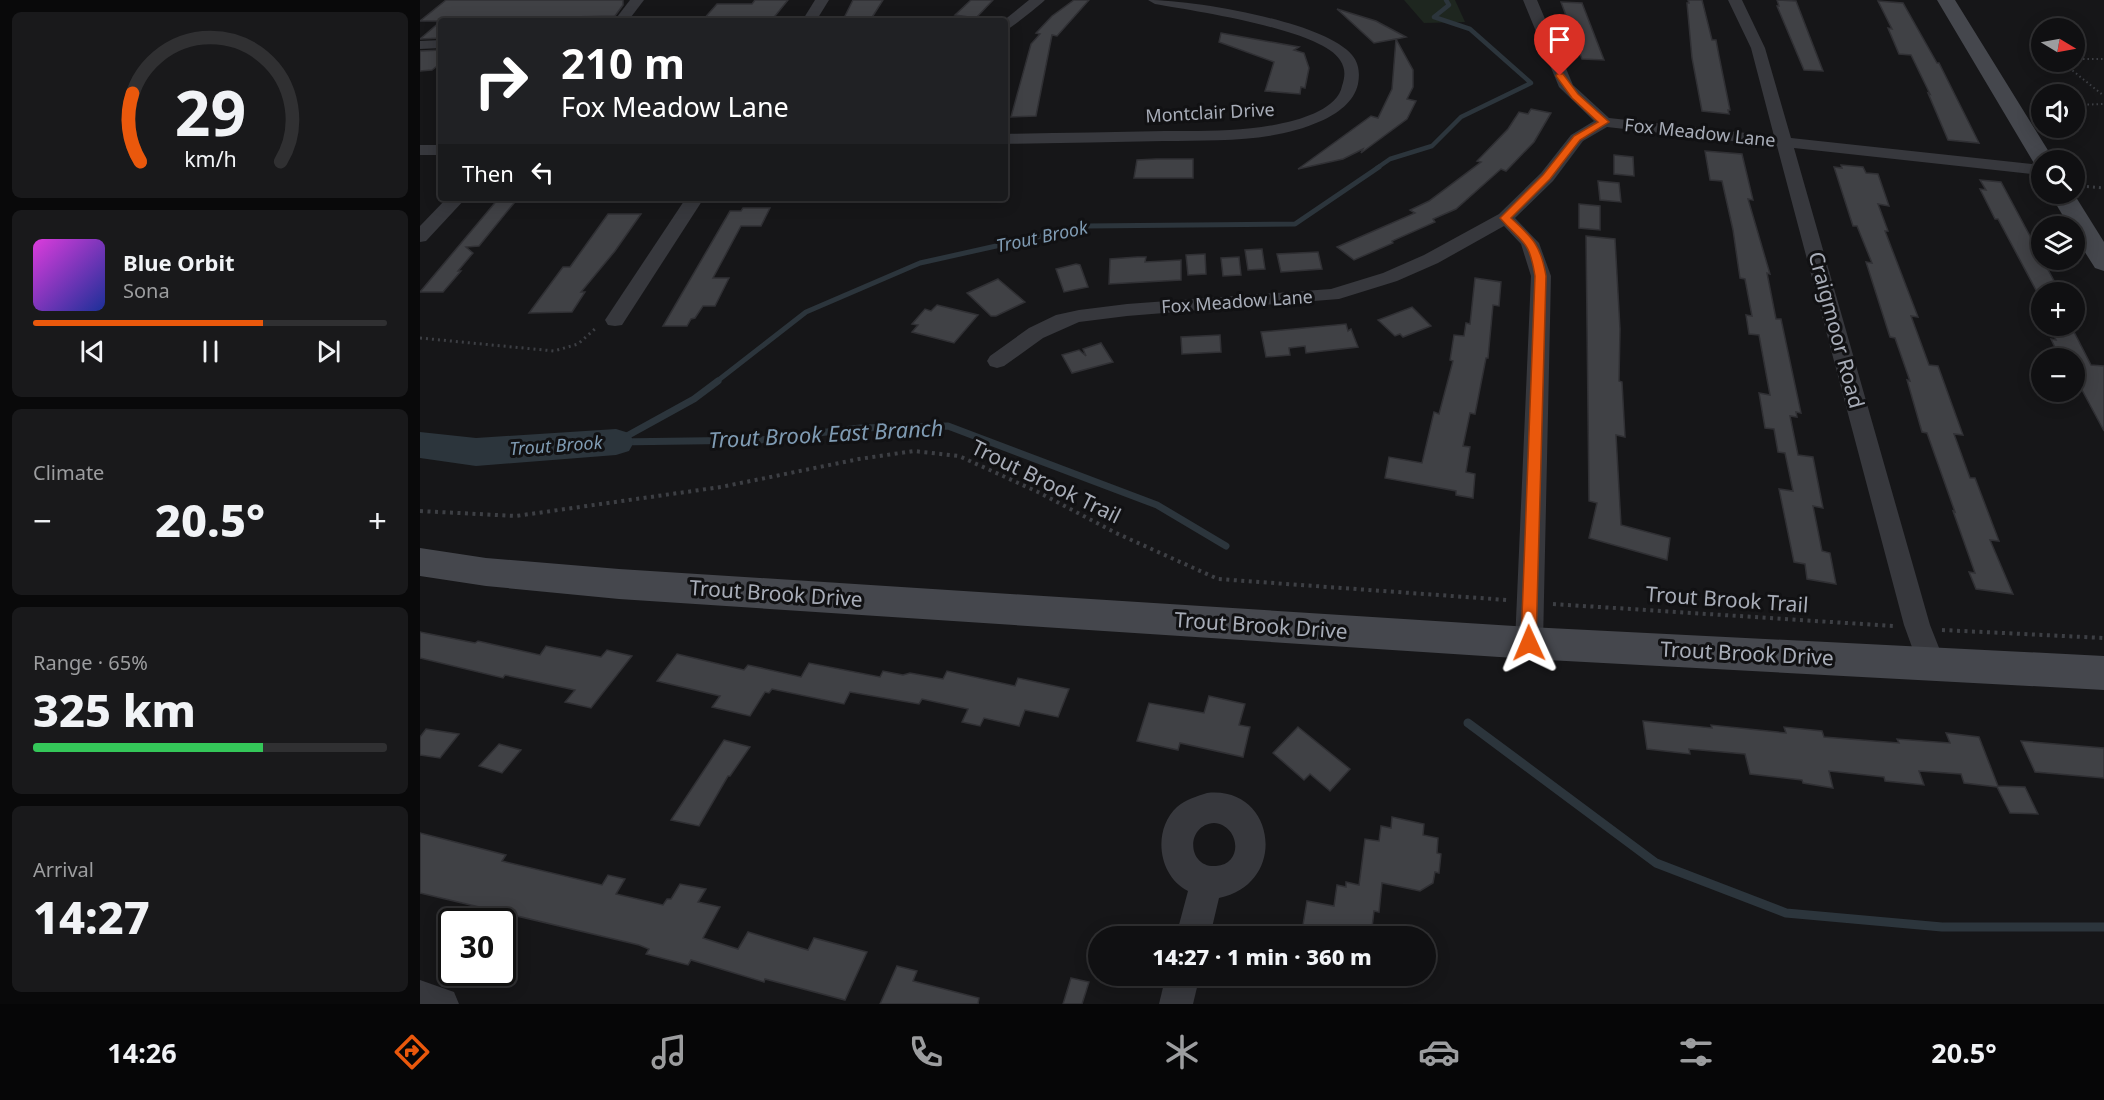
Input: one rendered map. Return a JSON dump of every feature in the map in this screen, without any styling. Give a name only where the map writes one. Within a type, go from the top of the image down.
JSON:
[{"type":"main road","points":[[1946,0],[2037,150]]},
{"type":"main road","points":[[2068,204],[2104,263]]},
{"type":"main road","name":"Trout Brook Drive","points":[[420,562],[486,572],[608,583],[1529,643],[2104,674]]},
{"type":"street","points":[[623,18],[637,0]]},
{"type":"street","points":[[811,18],[822,0]]},
{"type":"street","points":[[1008,23],[1038,0]]},
{"type":"street","name":"Montclair Drive","points":[[1008,139],[1231,135],[1272,131],[1307,121],[1325,112],[1338,104],[1349,91],[1352,71],[1346,59],[1335,47],[1317,37],[1290,28],[1155,0]]},
{"type":"street","points":[[1530,0],[1566,87],[1604,122]]},
{"type":"street","name":"Craigmoor Road","points":[[1735,0],[1758,48],[1917,625],[1931,663]]},
{"type":"street","points":[[420,45],[438,44]]},
{"type":"street","name":"Fox Meadow Lane","points":[[997,361],[1036,333],[1062,320],[1079,316],[1127,310],[1311,297],[1352,290],[1431,259],[1506,218],[1547,177],[1577,138],[1604,122],[2031,169]]},
{"type":"street","points":[[420,150],[438,150]]},
{"type":"street","points":[[420,237],[454,201]]},
{"type":"street","points":[[615,321],[693,201]]},
{"type":"street","points":[[1506,218],[1529,240],[1537,257],[1541,276],[1529,643]]},
{"type":"street","points":[[1196,926],[1207,882]]},
{"type":"street","points":[[1176,1004],[1180,986]]},
{"type":"street","points":[[420,997],[442,1004]]},
{"type":"path","points":[[2085,59],[2104,58]]},
{"type":"path","points":[[2074,72],[2104,96]]},
{"type":"path","points":[[2085,105],[2104,104]]},
{"type":"path","points":[[2085,187],[2104,188]]},
{"type":"path","points":[[420,338],[554,351],[582,343],[596,328]]},
{"type":"path","name":"Trout Brook Trail","points":[[420,511],[516,516],[721,487],[859,459],[914,451],[959,456],[1038,492],[1116,533],[1218,579],[1510,600]]},
{"type":"path","name":"Trout Brook Trail","points":[[1554,604],[1898,626]]},
{"type":"path","points":[[1945,630],[2104,638]]},
{"type":"shaded area","points":[[1404,0],[1455,0],[1465,22],[1424,23]]},
{"type":"building","points":[[446,0],[623,0],[623,5],[615,16],[438,18],[438,21],[420,21]]},
{"type":"building","points":[[755,0],[788,0],[773,18],[705,18],[717,4],[752,4]]},
{"type":"building","points":[[853,0],[883,0],[872,18],[844,18]]},
{"type":"building","points":[[971,0],[993,0],[976,18],[955,15]]},
{"type":"building","points":[[1074,0],[1089,0],[1057,36],[1052,35],[1036,116],[1011,117],[1031,44],[1040,34],[1036,33],[1052,16]]},
{"type":"building","points":[[1688,0],[1702,0],[1712,40],[1716,40],[1729,114],[1702,111],[1692,58]]},
{"type":"building","points":[[1777,0],[1796,1],[1823,71],[1804,70],[1777,6],[1779,6]]},
{"type":"building","points":[[1878,1],[1903,3],[1939,63],[1979,143],[1948,140],[1928,93],[1930,94],[1911,55],[1899,54],[1888,28],[1892,29]]},
{"type":"building","points":[[1561,2],[1582,3],[1604,60],[1582,59]]},
{"type":"building","points":[[1337,9],[1376,21],[1406,37],[1374,43]]},
{"type":"building","points":[[438,24],[438,38],[420,39]]},
{"type":"building","points":[[1221,33],[1299,47],[1294,50],[1304,53],[1309,68],[1305,88],[1301,87],[1300,94],[1265,91],[1274,62],[1219,42]]},
{"type":"building","points":[[1396,39],[1413,70],[1413,87],[1407,99],[1416,101],[1407,119],[1361,153],[1363,149],[1343,159],[1298,169],[1371,116],[1378,118],[1392,89]]},
{"type":"building","points":[[438,50],[438,65],[432,70],[420,71],[420,51]]},
{"type":"building","points":[[1531,109],[1551,113],[1534,142],[1506,171],[1501,169],[1456,209],[1433,219],[1435,222],[1392,241],[1393,243],[1354,260],[1337,247],[1415,213],[1410,210],[1429,201],[1481,162],[1477,161],[1508,129],[1519,112],[1528,114]]},
{"type":"building","points":[[1705,151],[1742,154],[1753,200],[1748,199],[1770,274],[1767,273],[1776,319],[1781,319],[1801,413],[1796,412],[1797,417],[1790,416],[1798,455],[1813,457],[1823,508],[1813,506],[1822,551],[1830,553],[1836,584],[1807,579],[1805,564],[1794,562],[1779,489],[1793,491],[1785,453],[1778,452],[1774,429],[1765,428],[1759,393],[1770,395],[1759,335],[1749,334],[1746,315],[1752,316],[1745,279],[1740,278],[1733,230],[1722,181],[1710,180]]},
{"type":"building","points":[[1614,155],[1633,157],[1634,176],[1614,174]]},
{"type":"building","points":[[1193,159],[1193,178],[1134,178],[1137,160]]},
{"type":"building","points":[[1841,165],[1863,167],[1866,173],[1878,174],[1889,206],[1878,204],[1888,231],[1885,231],[1918,317],[1911,316],[1929,365],[1938,366],[1963,435],[1954,434],[1970,478],[1975,478],[1999,541],[1990,540],[2013,594],[1976,589],[1969,572],[1975,573],[1927,433],[1922,432],[1907,380],[1910,381],[1895,338],[1890,337],[1866,262],[1872,263],[1857,226],[1853,226],[1834,167],[1842,168]]},
{"type":"building","points":[[1980,180],[2001,182],[2031,238],[2031,270],[2048,270],[2055,282],[2032,282],[1980,189],[1986,190]]},
{"type":"building","points":[[1598,181],[1619,183],[1621,202],[1600,200]]},
{"type":"building","points":[[496,201],[514,203],[479,246],[466,247],[473,253],[443,292],[420,292]]},
{"type":"building","points":[[1579,204],[1600,206],[1600,230],[1579,228]]},
{"type":"building","points":[[743,208],[770,208],[761,226],[741,226],[713,278],[729,278],[715,306],[703,306],[687,326],[663,326],[730,211],[741,211]]},
{"type":"building","points":[[608,214],[641,214],[615,251],[581,292],[585,292],[572,312],[529,313],[563,267],[570,267]]},
{"type":"building","points":[[1586,236],[1615,239],[1620,329],[1619,381],[1622,382],[1625,437],[1616,435],[1621,525],[1670,538],[1667,560],[1589,538],[1597,503],[1589,501]]},
{"type":"building","points":[[1262,249],[1265,269],[1248,270],[1245,250]]},
{"type":"building","points":[[1318,252],[1322,269],[1281,272],[1277,254]]},
{"type":"building","points":[[1205,254],[1206,274],[1188,275],[1186,255]]},
{"type":"building","points":[[1146,257],[1145,262],[1181,260],[1181,280],[1109,284],[1110,259]]},
{"type":"building","points":[[1239,257],[1241,275],[1223,276],[1221,258]]},
{"type":"building","points":[[1080,265],[1088,287],[1064,292],[1056,269]]},
{"type":"building","points":[[1475,278],[1501,282],[1499,306],[1493,305],[1488,358],[1486,358],[1475,414],[1470,413],[1463,446],[1470,447],[1466,472],[1475,474],[1473,498],[1456,495],[1456,491],[1385,478],[1389,457],[1422,463],[1434,412],[1439,414],[1453,361],[1450,360],[1454,335],[1464,336],[1466,323],[1470,324]]},
{"type":"building","points":[[998,279],[1025,302],[996,316],[991,316],[967,293]]},
{"type":"building","points":[[937,305],[978,315],[954,343],[912,332],[918,325],[912,324],[925,309],[931,311]]},
{"type":"building","points":[[1412,307],[1431,326],[1403,337],[1400,334],[1395,336],[1378,320]]},
{"type":"building","points":[[1346,324],[1348,331],[1351,329],[1358,347],[1306,353],[1305,346],[1289,348],[1290,355],[1266,357],[1261,332]]},
{"type":"building","points":[[1220,335],[1221,352],[1182,354],[1181,337]]},
{"type":"building","points":[[2054,336],[2076,336],[2082,348],[2055,348],[2051,339],[2056,340]]},
{"type":"building","points":[[1101,343],[1113,362],[1072,373],[1062,355],[1079,350],[1086,356],[1083,349]]},
{"type":"building","points":[[2085,353],[2091,365],[2104,366],[2104,431],[2085,396]]},
{"type":"building","points":[[420,632],[475,643],[478,641],[540,655],[546,646],[601,657],[607,650],[632,656],[591,708],[565,702],[575,690],[505,675],[503,678],[420,658]]},
{"type":"building","points":[[677,654],[744,670],[748,665],[801,677],[809,663],[880,677],[883,671],[943,679],[947,671],[1015,686],[1018,678],[1069,689],[1058,717],[1025,710],[1019,726],[984,718],[980,726],[962,722],[968,709],[922,699],[919,704],[850,692],[844,704],[772,689],[769,693],[765,692],[750,716],[712,707],[720,696],[657,681]]},
{"type":"building","points":[[1209,696],[1245,704],[1239,725],[1250,727],[1243,757],[1180,743],[1178,750],[1137,741],[1149,703],[1204,713]]},
{"type":"building","points":[[1643,721],[1786,733],[1784,727],[1822,731],[1824,737],[1899,743],[1897,739],[1950,743],[1946,733],[1979,737],[1998,786],[2025,787],[2038,814],[2010,813],[1997,787],[1964,783],[1961,774],[1919,771],[1924,785],[1885,781],[1884,777],[1829,771],[1833,788],[1803,783],[1802,780],[1750,774],[1745,754],[1689,749],[1690,754],[1647,749]]},
{"type":"building","points":[[1298,727],[1350,769],[1330,791],[1310,774],[1304,780],[1273,753]]},
{"type":"building","points":[[426,729],[459,734],[440,758],[420,755],[420,737]]},
{"type":"building","points":[[724,740],[750,747],[728,776],[699,826],[671,820]]},
{"type":"building","points":[[2021,741],[2104,748],[2104,778],[2035,772]]},
{"type":"building","points":[[499,744],[521,750],[502,773],[479,766]]},
{"type":"building","points":[[1392,817],[1424,824],[1423,835],[1438,838],[1437,853],[1441,854],[1439,873],[1435,872],[1433,883],[1420,891],[1382,883],[1379,912],[1374,911],[1372,926],[1303,926],[1307,901],[1334,906],[1337,885],[1346,887],[1346,882],[1359,885],[1365,839],[1379,841],[1381,826],[1391,828]]},
{"type":"building","points":[[420,833],[506,855],[502,861],[602,885],[608,875],[625,879],[616,894],[663,905],[667,899],[671,899],[680,884],[706,889],[698,902],[720,907],[703,938],[738,949],[748,932],[808,950],[814,938],[867,952],[845,1000],[765,979],[764,982],[691,960],[688,965],[646,954],[649,949],[639,945],[516,916],[516,908],[483,908],[420,893]]},
{"type":"building","points":[[897,966],[917,971],[913,981],[979,998],[978,1004],[880,1004]]},
{"type":"building","points":[[1071,978],[1088,982],[1082,1004],[1063,1004]]},
{"type":"waterway","name":"Trout Brook","points":[[1377,168],[1390,159],[1432,146],[1461,117],[1531,83],[1470,29],[1434,17],[1449,5],[1446,0]]},
{"type":"waterway","name":"Trout Brook","points":[[716,382],[806,312],[920,263],[1086,226],[1295,224],[1379,167]]},
{"type":"waterway","name":"Trout Brook East Branch","points":[[718,381],[694,399],[616,442],[760,440],[860,428],[948,426],[1157,505],[1226,546]]},
{"type":"waterway","name":"Trout Brook","points":[[420,445],[476,452],[616,442]]},
{"type":"waterway","name":"Trout Brook East Branch","points":[[1468,723],[1656,863],[1786,913],[1942,927],[2104,927]]},
{"type":"route","points":[[1529,643],[1528,602],[1541,276],[1537,257],[1529,240],[1506,218],[1547,177],[1577,138],[1604,122],[1566,87],[1560,76]]}]
